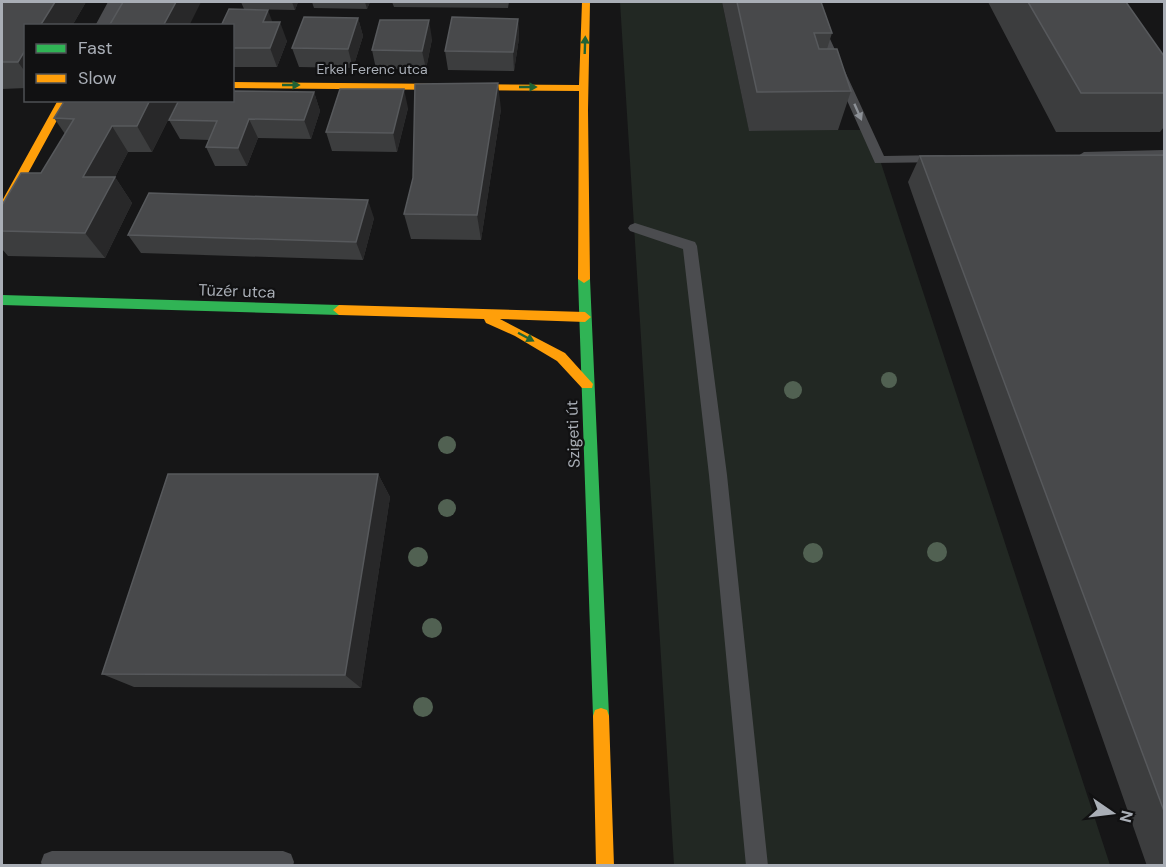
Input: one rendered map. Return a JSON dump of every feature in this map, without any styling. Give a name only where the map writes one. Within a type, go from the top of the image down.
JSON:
[{"type":"street","points":[[107,24],[119,2]]},
{"type":"street","name":"Szigeti út","points":[[586,2],[583,88],[585,317],[605,866]]},
{"type":"street","name":"Erkel Ferenc utca","points":[[234,85],[583,88]]},
{"type":"street","points":[[2,210],[62,102]]},
{"type":"street","name":"Tüzér utca","points":[[2,300],[585,317]]},
{"type":"street","name":"Tüzér utca","points":[[472,315],[519,333],[561,357],[587,384]]},
{"type":"lane","points":[[808,2],[881,165],[951,164]]},
{"type":"lane","points":[[1070,156],[1164,154]]},
{"type":"lane","points":[[1081,169],[1128,168]]},
{"type":"lane","points":[[635,228],[690,246],[718,475],[757,866]]},
{"type":"lane","points":[[52,862],[283,862]]},
{"type":"shaded area","points":[[620,2],[722,2],[749,130],[865,130],[880,160],[1110,865],[674,865]]},
{"type":"building","points":[[2,2],[55,2],[41,24],[24,24],[24,52],[18,62],[2,62]]},
{"type":"building","points":[[123,2],[176,2],[164,24],[110,24]]},
{"type":"building","points":[[737,2],[821,2],[832,33],[814,33],[819,49],[837,49],[851,91],[757,92]]},
{"type":"building","points":[[1028,2],[1126,2],[1164,56],[1164,93],[1081,93]]},
{"type":"building","points":[[229,9],[268,10],[263,22],[280,22],[270,48],[234,48],[234,24],[222,24]]},
{"type":"building","points":[[304,17],[358,18],[348,49],[292,48]]},
{"type":"building","points":[[452,17],[518,19],[513,52],[445,51]]},
{"type":"building","points":[[380,20],[429,20],[422,51],[372,50]]},
{"type":"building","points":[[498,83],[477,215],[404,214],[413,178],[415,84]]},
{"type":"building","points":[[340,89],[404,89],[393,133],[326,132]]},
{"type":"building","points":[[234,91],[314,92],[304,120],[249,119],[238,148],[206,147],[217,121],[169,120],[178,102],[234,102]]},
{"type":"building","points":[[64,102],[149,102],[137,126],[112,126],[83,177],[115,177],[85,233],[2,231],[2,205],[21,173],[41,173],[74,119],[54,118]]},
{"type":"building","points":[[1164,155],[1164,811],[920,156]]},
{"type":"building","points":[[149,193],[368,200],[356,242],[128,235]]},
{"type":"building","points":[[168,474],[378,474],[345,675],[102,674]]},
{"type":"traffic: fast","points":[[584,279],[601,716]]},
{"type":"traffic: fast","points":[[2,300],[339,310]]},
{"type":"traffic: slow","points":[[584,279],[583,110],[586,2]]},
{"type":"traffic: slow","points":[[234,85],[583,88]]},
{"type":"traffic: slow","points":[[2,210],[62,102]]},
{"type":"traffic: slow","points":[[339,310],[585,317]]},
{"type":"traffic: slow","points":[[490,320],[519,333],[561,357],[587,384]]},
{"type":"traffic: slow","points":[[601,716],[605,866]]}]
